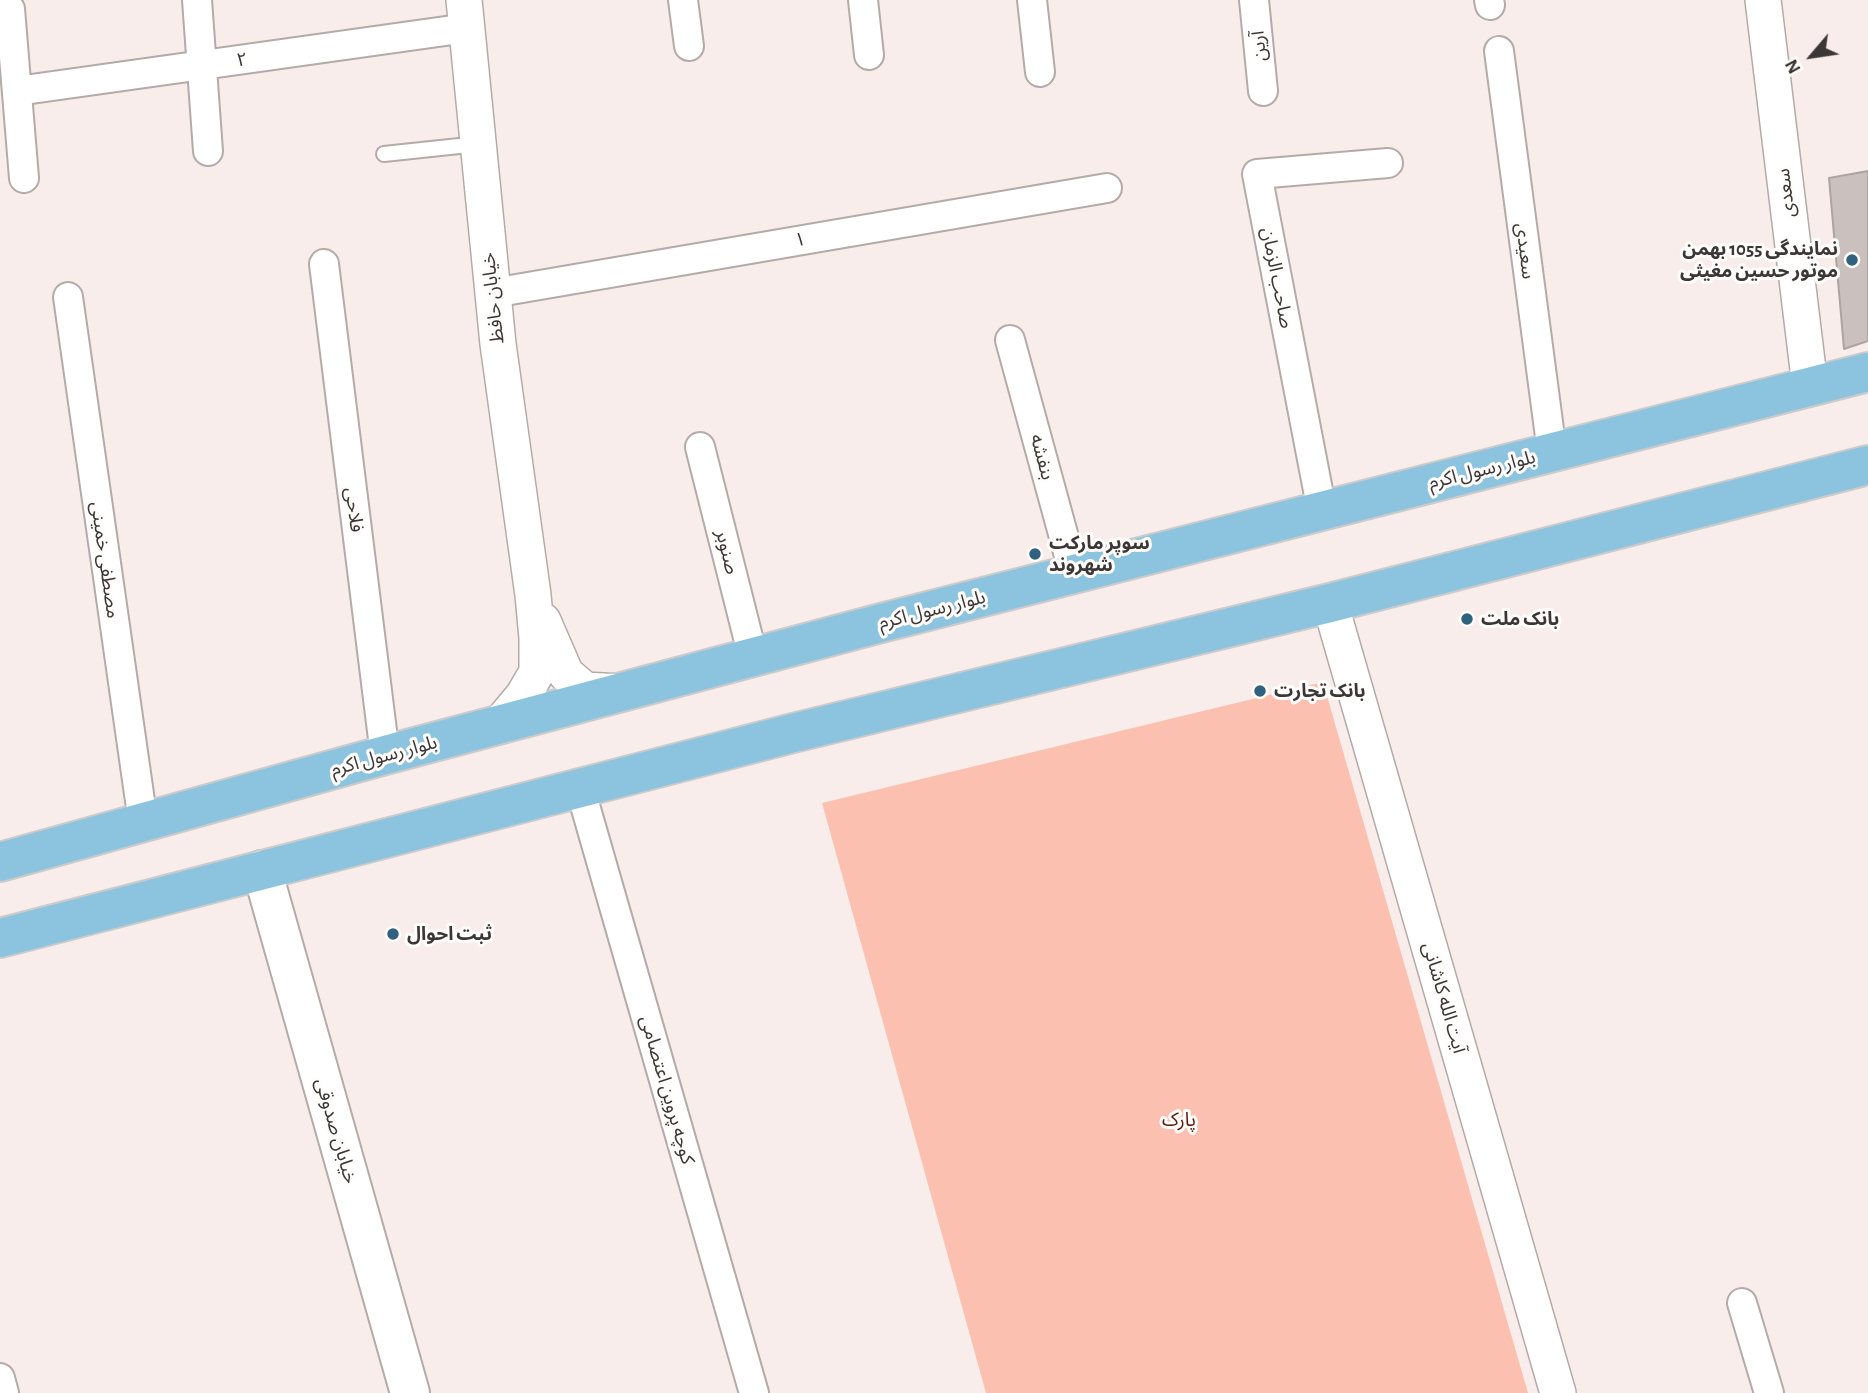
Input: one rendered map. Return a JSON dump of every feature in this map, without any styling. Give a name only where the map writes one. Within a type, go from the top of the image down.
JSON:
[{"type":"main road","name":"بلوار رسول اکرم","points":[[0,862],[385,755],[753,657],[1868,372]]},
{"type":"main road","points":[[0,938],[806,730],[1330,603],[1868,465]]},
{"type":"main road","name":"خیابان صدوقی","points":[[262,870],[410,1393]]},
{"type":"street","points":[[197,0],[208,151]]},
{"type":"street","points":[[683,0],[689,46]]},
{"type":"street","points":[[863,0],[869,55]]},
{"type":"street","points":[[1032,0],[1040,72]]},
{"type":"street","name":"آرین","points":[[1254,0],[1263,92]]},
{"type":"street","name":"سعدی","points":[[1763,0],[1810,386]]},
{"type":"street","points":[[10,9],[24,178]]},
{"type":"street","name":"۲","points":[[17,91],[201,66],[465,14]]},
{"type":"street","name":"خیابان حافظ","points":[[465,14],[498,344],[533,595]]},
{"type":"street","name":"سعیدی","points":[[1499,51],[1552,452]]},
{"type":"street","name":"صاحب الزمان","points":[[1322,511],[1257,174],[1388,163]]},
{"type":"street","name":"۱","points":[[493,293],[1107,188]]},
{"type":"street","name":"فلاحی","points":[[324,264],[385,755]]},
{"type":"street","name":"مصطفی خمینی","points":[[68,297],[143,822]]},
{"type":"street","name":"بنفشه","points":[[1010,340],[1074,574]]},
{"type":"street","name":"صنوبر","points":[[700,447],[753,657]]},
{"type":"street","points":[[533,595],[566,674],[585,690],[623,692]]},
{"type":"street","points":[[498,726],[523,696],[537,672],[533,595]]},
{"type":"street","name":"آیت الله کاشانی","points":[[1330,603],[1558,1393]]},
{"type":"street","name":"کوچه پروین اعتصامی","points":[[580,788],[754,1393]]},
{"type":"street","points":[[1742,1303],[1769,1393]]},
{"type":"street","points":[[0,1378],[4,1393]]},
{"type":"lane","points":[[384,154],[478,144]]},
{"type":"green space","name":"پارک","points":[[1323,682],[1528,1393],[986,1393],[822,803]]},
{"type":"building","name":"نمایندگی 1055 بهمن موتور حسین مغیثی","points":[[1868,171],[1868,341],[1844,349],[1829,178]]},
{"type":"place","name":"نمایندگی 1055 بهمن موتور حسین مغیثی","points":[[1852,260]]},
{"type":"place","name":"سوپر مارکت شهروند","points":[[1035,554]]},
{"type":"place","name":"بانک ملت","points":[[1467,619]]},
{"type":"place","name":"بانک تجارت","points":[[1260,691]]},
{"type":"place","name":"ثبت احوال","points":[[393,934]]}]
